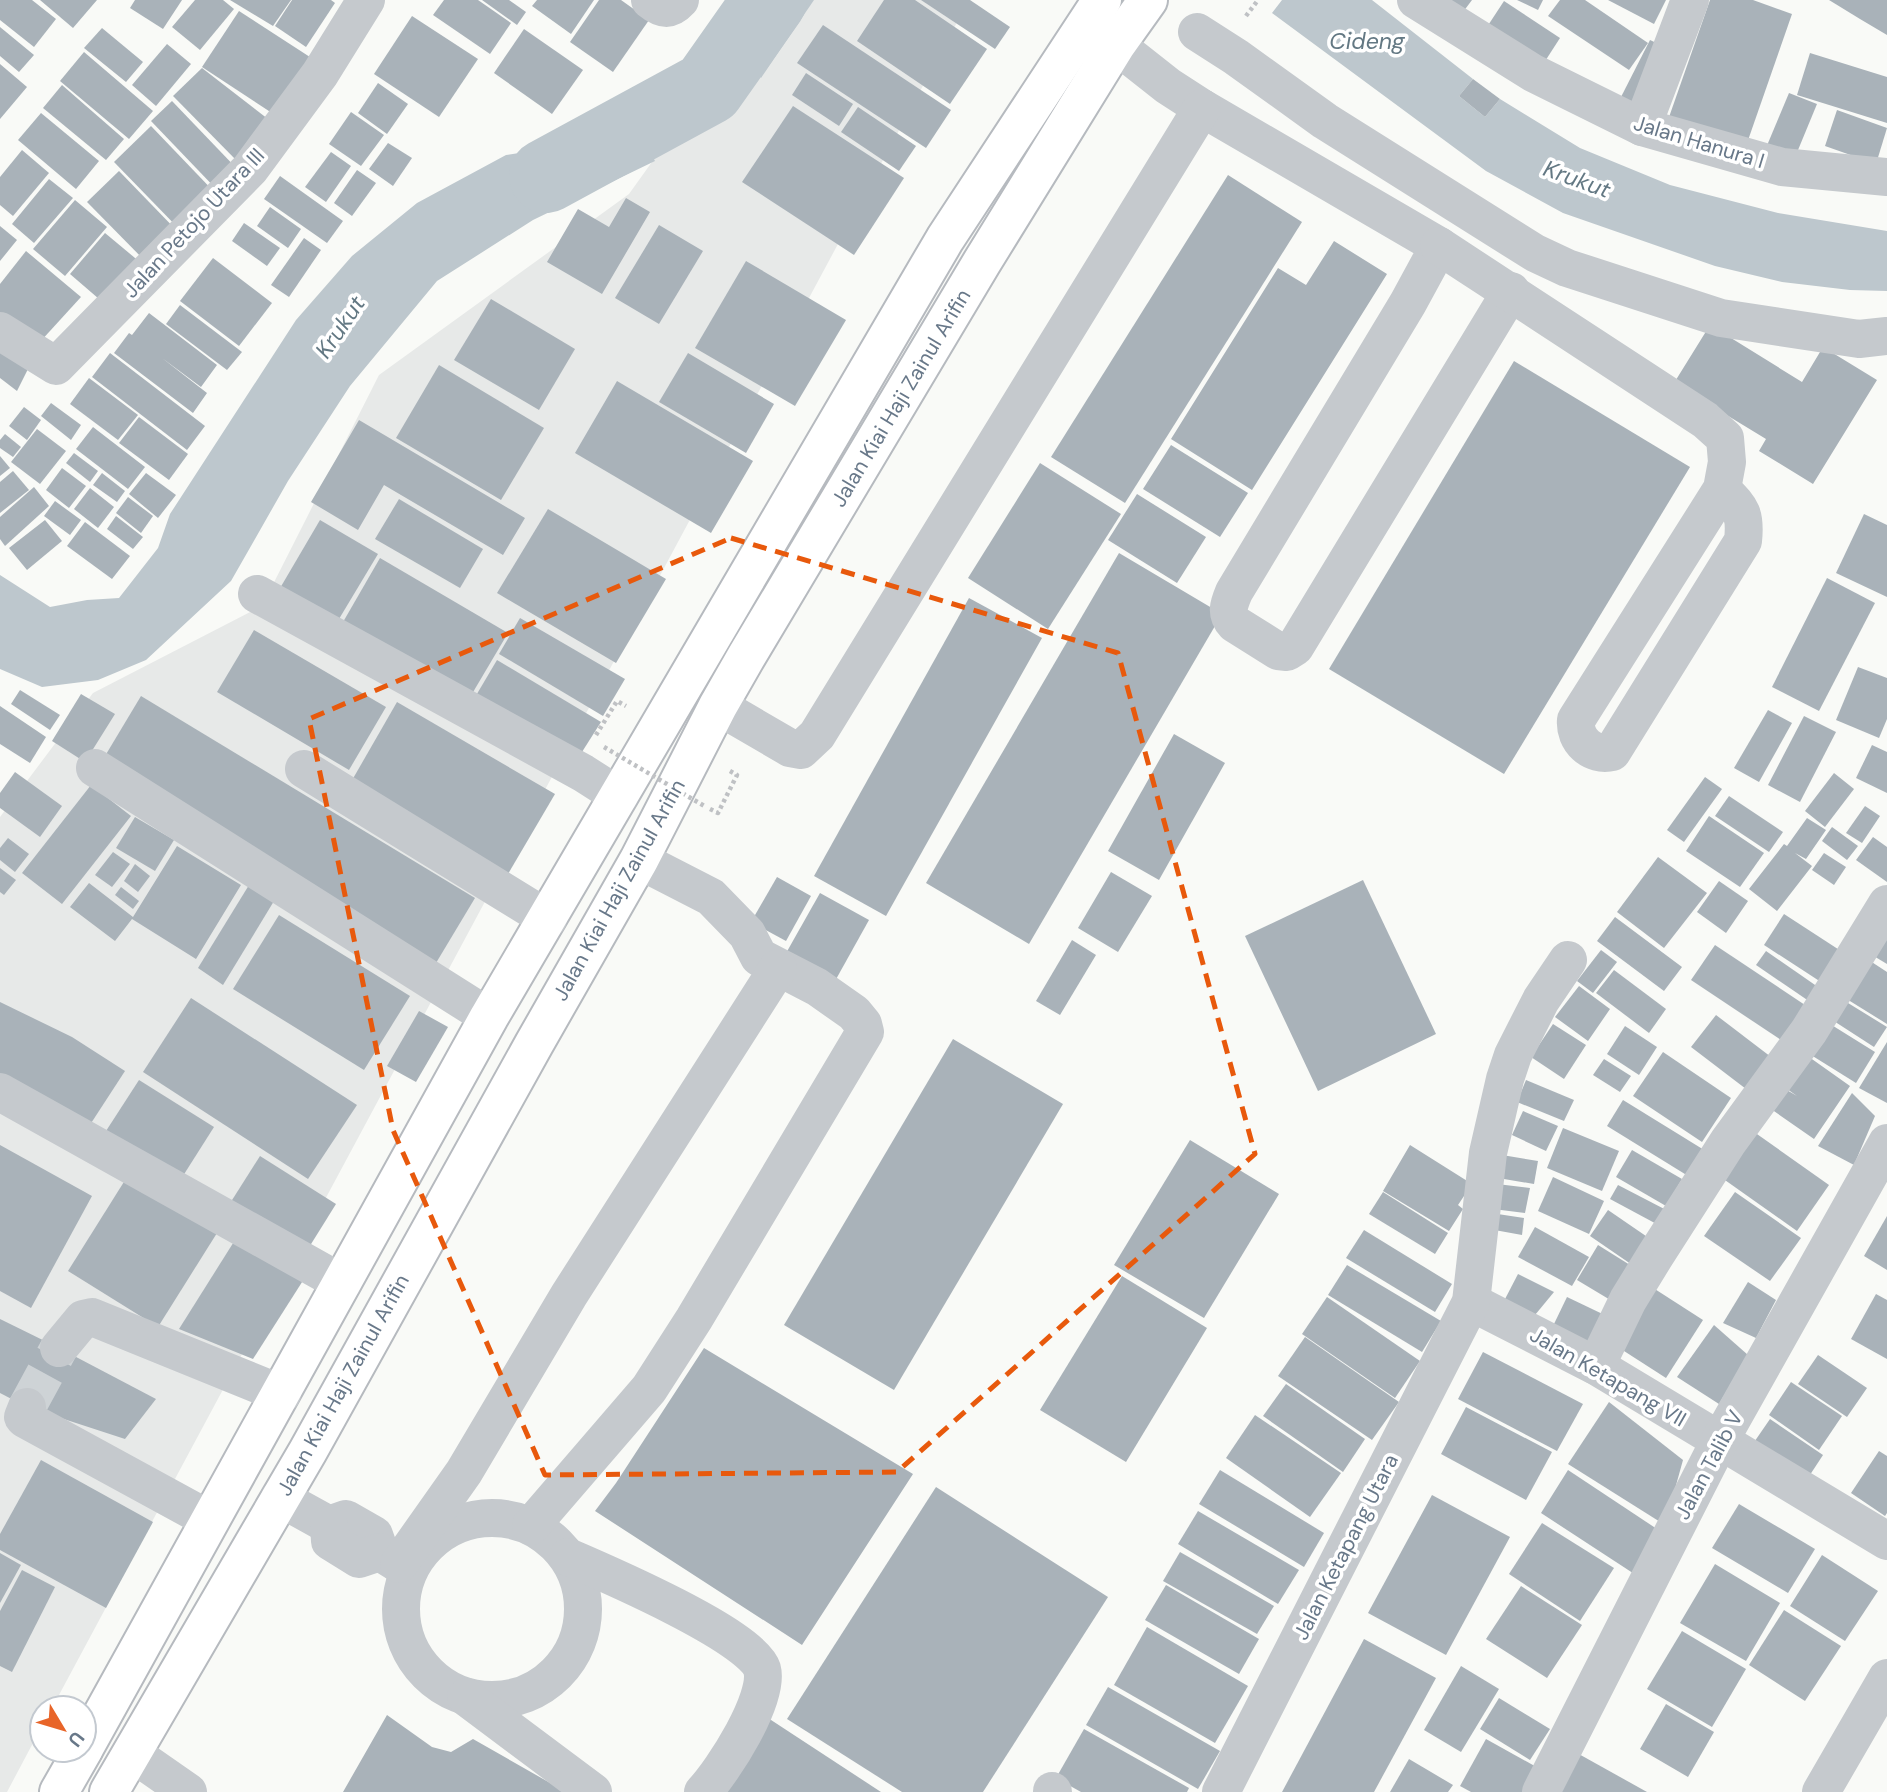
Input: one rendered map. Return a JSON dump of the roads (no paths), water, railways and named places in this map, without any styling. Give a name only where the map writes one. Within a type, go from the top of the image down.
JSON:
[{"type":"main road","name":"Jalan Kiai Haji Zainul Arifin","points":[[98,1722],[489,1017],[945,239],[1102,0]]},
{"type":"main road","name":"Jalan Kiai Haji Zainul Arifin","points":[[109,1792],[280,1498],[639,860],[718,706],[975,274],[1109,55],[1148,0]]},
{"type":"main road","points":[[235,1477],[280,1498]]},
{"type":"main road","name":"Jalan Kiai Haji Zainul Arifin","points":[[60,1792],[75,1764]]},
{"type":"street","name":"Jalan Petojo Utara III","points":[[0,331],[56,366],[250,169],[320,74],[366,0]]},
{"type":"street","points":[[650,0],[664,9],[680,0]]},
{"type":"street","name":"Jalan Hanura I","points":[[1416,0],[1533,73],[1642,127],[1782,167],[1887,177]]},
{"type":"street","points":[[1642,127],[1690,0]]},
{"type":"street","points":[[1196,32],[1237,57],[1325,121],[1535,253],[1567,268],[1721,318],[1859,339],[1887,336]]},
{"type":"street","points":[[1109,55],[1168,86],[1197,117],[1439,246],[1716,428],[1725,438],[1727,462],[1722,489],[1576,720],[1578,737],[1592,750],[1603,754],[1612,752],[1743,541],[1745,520],[1741,509],[1722,489]]},
{"type":"street","points":[[718,706],[790,748],[801,750],[817,735],[1197,117]]},
{"type":"street","points":[[1439,246],[1408,303],[1234,592],[1228,608],[1230,618],[1235,624],[1278,651],[1287,652],[1295,647],[1511,291]]},
{"type":"street","points":[[257,594],[583,772],[619,796]]},
{"type":"street","points":[[95,768],[489,1017]]},
{"type":"street","points":[[304,769],[548,919]]},
{"type":"street","points":[[531,1526],[649,1389],[694,1319],[865,1032],[863,1024],[854,1013],[817,987],[759,957],[747,934],[711,897],[639,860]]},
{"type":"street","points":[[1597,1366],[1628,1300],[1655,1256],[1728,1142],[1809,1031],[1887,904]]},
{"type":"street","points":[[1471,1302],[1488,1153],[1505,1079],[1513,1055],[1536,1009],[1568,960]]},
{"type":"street","points":[[396,1562],[464,1472],[569,1295],[778,968]]},
{"type":"street","points":[[0,1093],[342,1283]]},
{"type":"street","name":"Jalan Talib V","points":[[1541,1792],[1719,1442],[1887,1143]]},
{"type":"street","name":"Jalan Ketapang VII","points":[[1471,1302],[1597,1366],[1887,1541]]},
{"type":"street","name":"Jalan Ketapang Utara","points":[[1222,1792],[1471,1302]]},
{"type":"street","points":[[59,1348],[83,1319],[92,1317],[282,1394]]},
{"type":"street","points":[[27,1407],[23,1417],[25,1419],[210,1520]]},
{"type":"street","points":[[280,1498],[329,1525],[346,1519],[374,1535],[396,1562],[402,1592],[400,1616],[405,1640],[416,1662],[432,1679],[452,1692],[474,1700],[499,1701],[522,1696],[543,1685],[562,1669],[574,1648],[583,1613],[579,1578],[568,1557],[552,1539],[531,1526],[509,1519],[485,1517],[455,1525],[422,1550],[396,1562]]},
{"type":"street","points":[[568,1557],[605,1572],[719,1630],[761,1665],[764,1680],[751,1717],[716,1777],[703,1792]]},
{"type":"street","points":[[1821,1792],[1887,1678]]},
{"type":"street","points":[[466,1697],[593,1792]]},
{"type":"street","points":[[132,1753],[188,1792]]},
{"type":"water","points":[[736,0],[814,0],[761,78],[734,3]]},
{"type":"water","name":"Cideng","points":[[1282,0],[1372,0],[1473,79],[1459,96],[1485,117],[1500,99],[1580,148],[1670,185],[1778,213],[1887,231],[1887,291],[1850,290],[1782,282],[1715,266],[1563,213],[1486,171],[1272,13]]},
{"type":"water","points":[[629,115],[655,161],[533,220],[437,281],[350,386],[288,481],[231,581],[146,660],[98,680],[42,687],[0,669],[0,575],[50,607],[87,600],[119,598],[158,548],[170,514],[296,320],[352,256],[417,203],[506,155],[583,143]]},
{"type":"waterway","name":"Krukut","points":[[546,176],[708,88],[770,0]]},
{"type":"tunnel","points":[[27,1407],[59,1348]]}]
